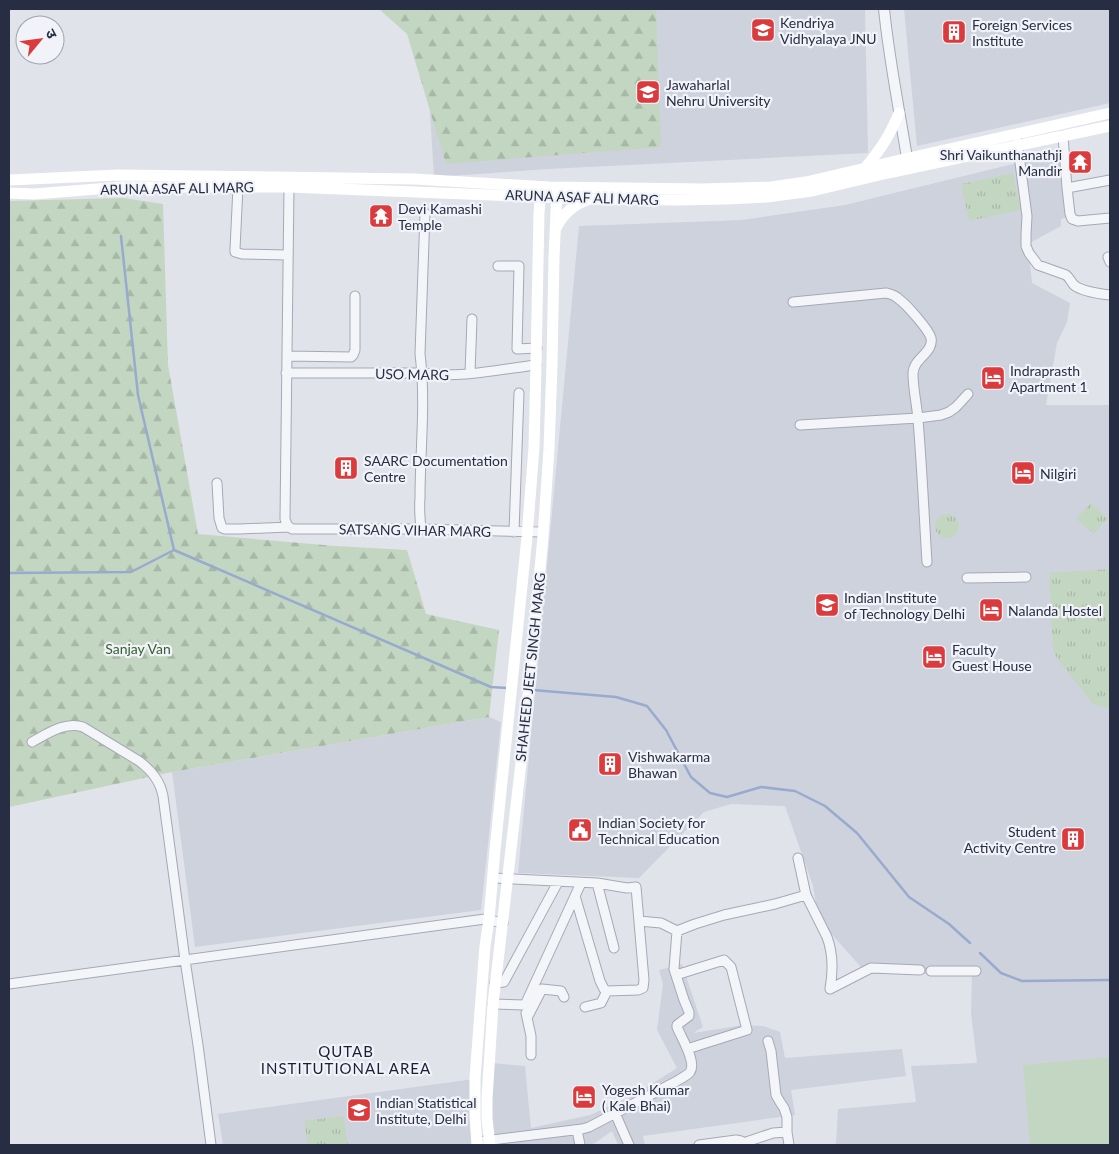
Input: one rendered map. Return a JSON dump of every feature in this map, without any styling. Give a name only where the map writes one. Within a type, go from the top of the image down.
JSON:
[{"type":"main road","points":[[865,168],[879,151],[899,113]]},
{"type":"main road","points":[[910,161],[1017,139],[1110,113]]},
{"type":"main road","points":[[1017,139],[1063,136],[1110,126]]},
{"type":"main road","name":"ARUNA ASAF ALI MARG","points":[[9,180],[118,175],[414,180],[557,192],[702,189],[771,187],[806,182],[865,168],[910,161]]},
{"type":"main road","name":"ARUNA ASAF ALI MARG","points":[[557,192],[593,199],[686,200],[779,196],[812,191],[910,161]]},
{"type":"main road","name":"ARUNA ASAF ALI MARG","points":[[9,193],[34,194],[122,186],[289,187],[414,192],[541,191]]},
{"type":"main road","name":"SHAHEED JEET SINGH MARG","points":[[477,1144],[475,1078],[484,965],[534,448],[538,212],[541,191]]},
{"type":"main road","name":"SHAHEED JEET SINGH MARG","points":[[490,1143],[487,1099],[493,1004],[524,737],[549,449],[557,192]]},
{"type":"main road","points":[[556,228],[562,217],[571,208],[581,202],[593,199]]},
{"type":"street","points":[[884,9],[899,113],[910,161]]},
{"type":"street","points":[[890,9],[910,161]]},
{"type":"street","points":[[1063,136],[1067,188],[1072,219],[1078,221],[1110,218]]},
{"type":"street","points":[[1017,139],[1028,216],[1026,246],[1029,254],[1038,265],[1066,275],[1073,284],[1092,292],[1110,295]]},
{"type":"street","points":[[414,180],[414,192]]},
{"type":"street","points":[[1067,188],[1110,180]]},
{"type":"street","points":[[238,187],[236,252],[242,254],[288,255]]},
{"type":"street","points":[[288,526],[285,519],[289,187]]},
{"type":"street","points":[[421,529],[420,498],[424,396],[420,354],[424,213]]},
{"type":"street","points":[[498,266],[519,266],[517,349],[537,348]]},
{"type":"street","points":[[793,302],[892,294],[902,301],[924,326],[932,339],[928,350],[916,363],[913,374],[918,418],[927,562]]},
{"type":"street","points":[[287,356],[353,355],[355,350],[356,296]]},
{"type":"street","points":[[470,373],[472,319]]},
{"type":"street","name":"USO MARG","points":[[286,373],[422,373],[446,375],[536,365]]},
{"type":"street","points":[[514,532],[519,393]]},
{"type":"street","points":[[800,425],[941,415],[950,412],[968,394]]},
{"type":"street","name":"SATSANG VIHAR MARG","points":[[217,483],[219,518],[224,529],[288,526],[296,529],[421,529],[543,532]]},
{"type":"street","points":[[967,578],[1026,577]]},
{"type":"street","points":[[32,742],[65,726],[77,725],[145,766],[159,782],[164,804],[211,1145]]},
{"type":"street","points":[[798,858],[806,895],[830,944],[830,989],[871,968],[920,970]]},
{"type":"street","points":[[493,878],[597,883],[627,888],[636,887],[644,988],[638,990],[607,991],[604,989],[575,896]]},
{"type":"street","points":[[495,983],[504,982],[558,882]]},
{"type":"street","points":[[531,1055],[531,1036],[524,1005],[581,883]]},
{"type":"street","points":[[597,883],[614,948]]},
{"type":"street","points":[[639,921],[661,923],[677,931],[724,915],[806,895]]},
{"type":"street","points":[[9,984],[489,919],[502,923]]},
{"type":"street","points":[[477,1144],[589,1127],[665,1088],[691,1070],[692,1063],[676,1027],[689,1016],[674,969],[677,931]]},
{"type":"street","points":[[676,976],[724,960],[731,967],[747,1030],[687,1049]]},
{"type":"street","points":[[931,971],[976,971]]},
{"type":"street","points":[[527,1018],[542,989],[561,991],[564,997]]},
{"type":"street","points":[[585,1007],[601,1003],[607,991]]},
{"type":"street","points":[[493,1004],[524,1005]]},
{"type":"street","points":[[768,1041],[771,1051],[776,1095],[787,1117],[789,1145]]},
{"type":"street","points":[[615,1113],[629,1145]]},
{"type":"street","points":[[578,1130],[580,1145]]},
{"type":"street","points":[[699,1145],[736,1140],[741,1141],[743,1144],[773,1133],[787,1132]]},
{"type":"shaded area","name":"Jawaharlal Nehru University","points":[[406,9],[865,9],[868,153],[548,169],[434,177],[425,31]]},
{"type":"shaded area","points":[[904,9],[1110,9],[1110,103],[917,146]]},
{"type":"shaded area","name":"Indian Institute of Technology Delhi","points":[[1062,152],[1076,215],[1061,219],[1061,226],[1028,244],[1032,283],[1070,303],[1067,322],[1057,343],[1046,405],[1110,405],[1110,1145],[836,1144],[838,1109],[916,1102],[911,1066],[977,1063],[971,1013],[972,974],[867,974],[819,920],[813,886],[785,806],[731,804],[704,812],[639,878],[518,873],[579,226],[742,220],[845,205]]},
{"type":"shaded area","points":[[489,717],[501,722],[481,910],[195,947],[172,772]]},
{"type":"shaded area","points":[[682,964],[703,1027],[693,1033],[743,1025],[763,1026],[780,1032],[785,1058],[902,1049],[906,1076],[791,1090],[795,1115],[643,1136],[645,1145],[618,1145],[612,1131],[589,1145],[494,1145],[492,1135],[492,1063],[525,1066],[531,1128],[590,1115],[634,1095],[677,1068],[657,1030],[663,984],[659,970]]},
{"type":"shaded area","name":"Indian Statistical Institute, Delhi","points":[[474,1079],[477,1145],[223,1145],[218,1114]]},
{"type":"green space","points":[[379,9],[656,9],[661,147],[446,164],[407,34]]},
{"type":"green space","points":[[1013,173],[1021,210],[969,221],[961,184]]},
{"type":"green space","name":"Sanjay Van","points":[[123,198],[163,204],[168,365],[198,534],[335,546],[407,550],[426,614],[499,630],[489,717],[172,772],[9,807],[9,201]]},
{"type":"green space","points":[[1091,503],[1108,518],[1094,534],[1076,519]]},
{"type":"green space","points":[[947,514],[956,517],[959,526],[956,535],[947,538],[938,535],[935,526],[938,517]]},
{"type":"green space","points":[[1110,569],[1110,709],[1093,704],[1058,660],[1053,650],[1049,573]]},
{"type":"green space","points":[[1110,1057],[1110,1145],[1030,1145],[1023,1065]]},
{"type":"green space","points":[[343,1116],[348,1145],[308,1145],[304,1121]]},
{"type":"waterway","points":[[121,236],[138,395],[174,550],[491,687],[507,688]]},
{"type":"waterway","points":[[9,573],[131,572],[174,550]]},
{"type":"waterway","points":[[533,690],[616,697],[647,706],[666,730],[691,777],[710,793],[727,797],[761,787],[795,791],[825,806],[857,833],[909,897],[949,924],[970,943]]},
{"type":"waterway","points":[[980,953],[1001,973],[1022,981],[1110,980]]},
{"type":"place","name":"Kendriya Vidhyalaya JNU","points":[[763,30]]},
{"type":"place","name":"Foreign Services Institute","points":[[954,32]]},
{"type":"place","name":"Jawaharlal Nehru University","points":[[648,92]]},
{"type":"place","name":"Shri Vaikunthanathji Mandir","points":[[1080,162]]},
{"type":"place","name":"Devi Kamashi Temple","points":[[381,216]]},
{"type":"place","name":"Indraprasth Apartment 1","points":[[993,378]]},
{"type":"place","name":"SAARC Documentation Centre","points":[[346,468]]},
{"type":"place","name":"Nilgiri","points":[[1023,473]]},
{"type":"place","name":"Indian Institute of Technology Delhi","points":[[827,605]]},
{"type":"place","name":"Nalanda Hostel","points":[[991,610]]},
{"type":"place","name":"Faculty Guest House","points":[[934,657]]},
{"type":"place","name":"Vishwakarma Bhawan","points":[[610,764]]},
{"type":"place","name":"Indian Society for Technical Education","points":[[580,830]]},
{"type":"place","name":"Student Activity Centre","points":[[1073,839]]},
{"type":"place","name":"Yogesh Kumar ( Kale Bhai)","points":[[584,1097]]},
{"type":"place","name":"Indian Statistical Institute, Delhi","points":[[359,1110]]},
{"type":"district","name":"QUTAB INSTITUTIONAL AREA","points":[[346,1060]]}]
